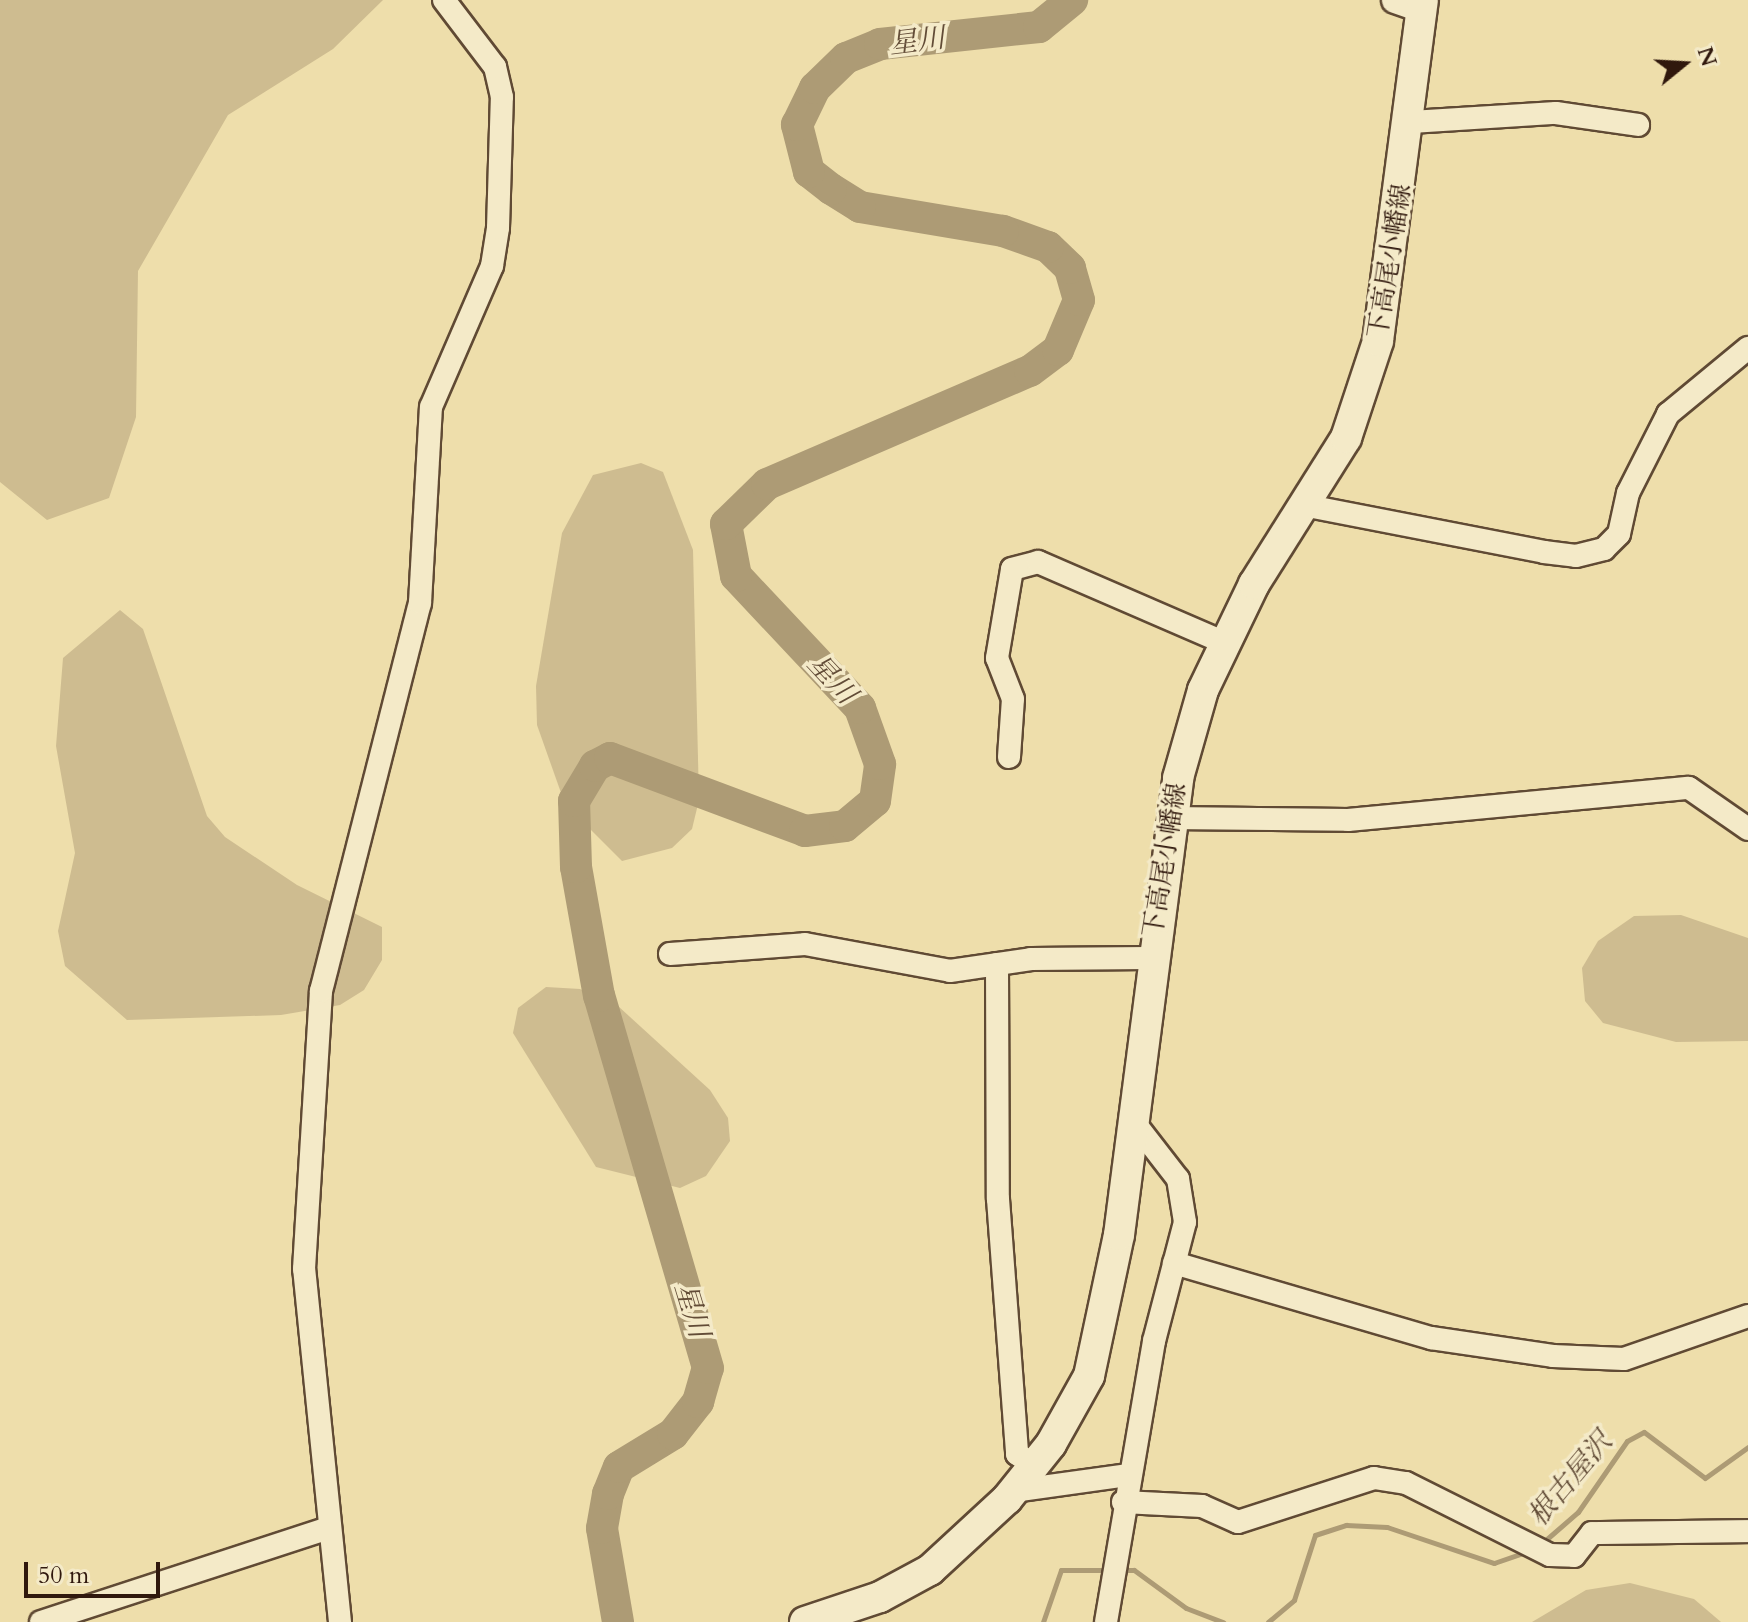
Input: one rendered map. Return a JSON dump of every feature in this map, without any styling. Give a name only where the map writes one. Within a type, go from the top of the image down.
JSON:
[{"type":"main road","name":"下高尾小幡線","points":[[805,1622],[880,1597],[930,1570],[1013,1491],[1034,1465],[1071,1410],[1098,1344],[1133,1121],[1149,958],[1169,818],[1203,690],[1225,643],[1346,438],[1378,341],[1411,122],[1413,3]]},
{"type":"street","points":[[340,1622],[304,1269],[321,991],[420,603],[431,407],[492,266],[498,228],[502,97],[495,67],[444,0]]},
{"type":"street","points":[[1411,122],[1556,113],[1638,125]]},
{"type":"street","points":[[1308,506],[1544,552],[1576,556],[1604,549],[1619,534],[1628,493],[1668,414],[1748,348]]},
{"type":"street","points":[[1009,757],[1013,699],[997,658],[1012,569],[1038,562],[1225,643]]},
{"type":"street","points":[[1169,818],[1378,819],[1662,788],[1689,788],[1748,829]]},
{"type":"street","points":[[670,954],[805,944],[950,971],[997,964],[1149,958]]},
{"type":"street","points":[[997,964],[1003,1263],[1017,1454],[1034,1465]]},
{"type":"street","points":[[1106,1622],[1123,1502],[1185,1222],[1178,1179],[1133,1121]]},
{"type":"street","points":[[1174,1263],[1431,1338],[1553,1356],[1624,1359],[1748,1316]]},
{"type":"street","points":[[1013,1491],[1129,1475]]},
{"type":"street","points":[[1123,1502],[1202,1506],[1238,1522],[1374,1478],[1406,1483],[1550,1555],[1574,1556],[1592,1533],[1748,1531]]},
{"type":"street","points":[[41,1622],[329,1528]]},
{"type":"shaded area","points":[[0,0],[383,0],[333,49],[228,115],[138,271],[136,417],[109,498],[47,520],[0,482]]},
{"type":"shaded area","points":[[641,463],[663,472],[693,550],[699,800],[692,829],[672,848],[622,861],[565,804],[537,725],[536,686],[562,533],[593,475]]},
{"type":"shaded area","points":[[120,610],[143,629],[207,816],[225,837],[297,885],[382,927],[382,960],[364,990],[340,1005],[281,1015],[127,1020],[65,966],[58,931],[75,853],[56,746],[63,658]]},
{"type":"shaded area","points":[[1681,915],[1748,938],[1748,1041],[1676,1042],[1603,1023],[1585,1001],[1582,968],[1598,941],[1634,916]]},
{"type":"shaded area","points":[[546,987],[580,989],[618,1006],[710,1090],[728,1118],[730,1141],[706,1176],[680,1188],[596,1167],[513,1033],[518,1008]]},
{"type":"shaded area","points":[[1630,1583],[1694,1599],[1721,1622],[1532,1622],[1586,1590]]},
{"type":"waterway","name":"星川","points":[[618,1622],[602,1528],[608,1494],[619,1467],[673,1434],[698,1402],[708,1368],[599,996],[576,867],[574,801],[595,766],[610,758],[805,831],[845,826],[875,801],[880,764],[860,708],[736,576],[726,524],[767,484],[1030,371],[1058,350],[1079,300],[1070,268],[1048,247],[1003,231],[860,207],[809,172],[797,125],[815,88],[846,58],[880,44],[1039,27],[1072,0]]},
{"type":"waterway","name":"根古屋沢","points":[[1541,1544],[1578,1512],[1627,1441],[1644,1432],[1705,1478],[1748,1447]]},
{"type":"waterway","name":"根古屋沢","points":[[1268,1622],[1294,1600],[1315,1535],[1346,1525],[1387,1527],[1494,1563],[1529,1551]]},
{"type":"waterway","name":"根古屋沢","points":[[1043,1622],[1061,1570],[1109,1570]]},
{"type":"waterway","name":"根古屋沢","points":[[1119,1570],[1134,1570],[1186,1608],[1223,1622]]}]
